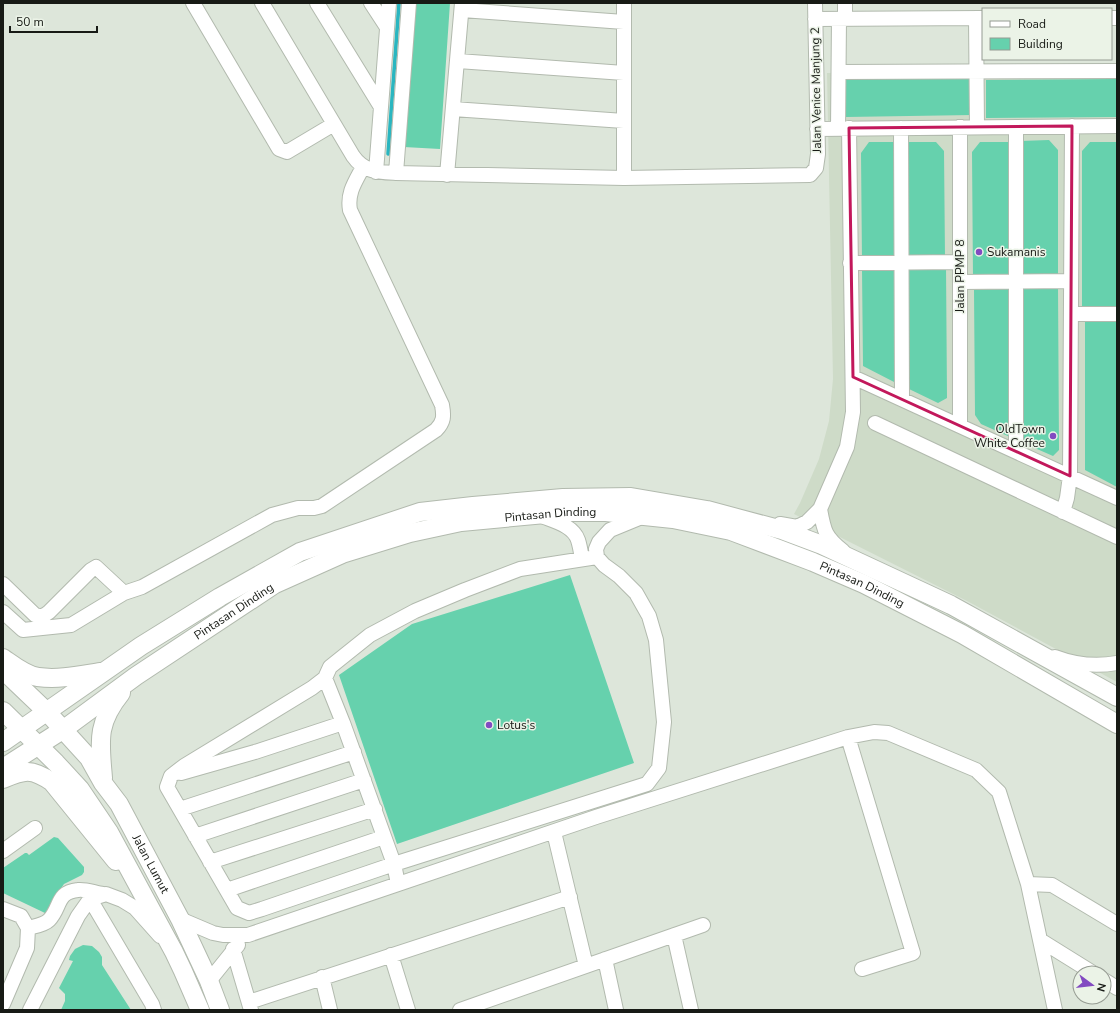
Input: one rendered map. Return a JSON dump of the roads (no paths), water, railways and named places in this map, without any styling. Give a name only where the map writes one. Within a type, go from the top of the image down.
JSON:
[{"type":"main road","name":"Pintasan Dinding","points":[[3,742],[141,646],[220,597],[300,552],[420,512],[564,498],[630,497],[707,510],[782,530],[822,545],[951,605],[1117,697]]},
{"type":"main road","name":"Pintasan Dinding","points":[[3,768],[64,729],[136,676],[275,584],[342,554],[410,532],[454,524],[567,512],[606,512],[673,519],[730,531],[814,562],[864,584],[962,634],[1117,724]]},
{"type":"main road","points":[[3,658],[18,669],[38,677],[58,678],[104,672]]},
{"type":"main road","name":"Jalan Lumut","points":[[3,670],[64,729],[89,758],[103,783],[119,804],[180,919],[209,981],[220,1010]]},
{"type":"main road","points":[[103,783],[101,728],[106,714],[136,676]]},
{"type":"main road","name":"Jalan Lumut","points":[[3,711],[23,729],[80,789],[109,832],[184,971],[200,1010]]},
{"type":"main road","points":[[3,779],[22,772],[33,772],[42,775],[52,782],[141,893]]},
{"type":"street","points":[[193,3],[279,149],[286,152],[334,124]]},
{"type":"street","points":[[262,3],[353,156],[358,163],[370,170],[396,173],[447,175],[624,178],[624,3]]},
{"type":"street","points":[[317,3],[381,107]]},
{"type":"street","points":[[371,3],[386,26]]},
{"type":"street","points":[[3,612],[23,630],[70,625],[124,593],[142,587],[272,515],[298,508],[314,508],[322,506],[436,430],[442,424],[444,415],[442,405],[350,210],[348,202],[349,194],[353,185],[370,170],[381,107],[388,3]]},
{"type":"street","points":[[396,173],[409,3]]},
{"type":"street","name":"Jalan Venice Manjung 2","points":[[624,178],[810,175],[816,168],[818,154],[815,3]]},
{"type":"street","points":[[707,510],[745,514],[797,527],[807,522],[820,509],[847,447],[853,412],[853,377],[844,128],[839,72],[842,19],[845,3]]},
{"type":"street","points":[[447,175],[462,7],[624,22]]},
{"type":"street","points":[[815,19],[980,18],[976,71],[976,127]]},
{"type":"street","points":[[458,61],[624,73]]},
{"type":"street","points":[[839,72],[1117,71]]},
{"type":"street","points":[[453,109],[624,121]]},
{"type":"street","points":[[1063,512],[1067,498],[1070,476],[1072,126]]},
{"type":"street","points":[[818,129],[1117,126]]},
{"type":"street","name":"Jalan PPMP 8","points":[[960,127],[960,425]]},
{"type":"street","points":[[1016,127],[1016,451]]},
{"type":"street","points":[[900,128],[902,399]]},
{"type":"street","points":[[850,263],[960,262]]},
{"type":"street","points":[[960,282],[1071,281]]},
{"type":"street","points":[[1071,314],[1117,314]]},
{"type":"street","points":[[853,377],[1117,498]]},
{"type":"street","points":[[875,423],[1117,537]]},
{"type":"street","points":[[820,509],[823,525],[829,538],[861,564]]},
{"type":"street","points":[[538,515],[564,525],[573,531],[578,539],[582,559]]},
{"type":"street","points":[[597,557],[520,569],[415,611],[370,634],[330,668],[325,678],[312,688],[184,766],[171,776],[167,787],[237,908],[249,913],[394,864],[648,784],[659,768],[664,722],[656,640],[649,616],[636,593],[619,576],[604,565],[597,557],[596,549],[604,535],[610,530],[645,515]]},
{"type":"street","points":[[3,584],[35,615],[39,616],[45,615],[49,612],[91,570],[96,567],[124,593]]},
{"type":"street","points":[[1014,640],[1063,660],[1078,664],[1102,666],[1117,663]]},
{"type":"street","points":[[325,678],[343,722],[394,864],[398,884]]},
{"type":"street","points":[[171,776],[255,752],[343,722]]},
{"type":"street","points":[[180,919],[213,933],[223,935],[248,935],[596,817],[848,737],[874,732],[888,734],[976,770],[999,792],[1028,884],[1055,1010]]},
{"type":"street","points":[[848,737],[913,953],[862,969]]},
{"type":"street","points":[[180,809],[354,752]]},
{"type":"street","points":[[195,836],[364,780]]},
{"type":"street","points":[[591,802],[596,817]]},
{"type":"street","points":[[210,862],[374,809]]},
{"type":"street","points":[[3,851],[35,828]]},
{"type":"street","points":[[554,832],[586,966]]},
{"type":"street","points":[[227,890],[384,837]]},
{"type":"street","points":[[1028,884],[1052,885],[1117,924]]},
{"type":"street","points":[[28,928],[42,924],[49,920],[62,897],[69,891],[80,890],[106,894],[122,900],[135,908],[174,952]]},
{"type":"street","points":[[30,1010],[78,916],[90,899],[106,894]]},
{"type":"street","points":[[233,949],[250,1006],[322,977],[570,897]]},
{"type":"street","points":[[90,899],[152,1004],[154,1010]]},
{"type":"street","points":[[3,910],[20,916],[28,928],[27,948],[3,1004]]},
{"type":"street","points":[[460,1010],[703,925]]},
{"type":"street","points":[[209,981],[233,949],[248,935]]},
{"type":"street","points":[[674,935],[692,1010]]},
{"type":"street","points":[[1040,940],[1080,965]]},
{"type":"street","points":[[391,955],[408,1010]]},
{"type":"street","points":[[605,959],[616,1010]]},
{"type":"street","points":[[322,977],[330,1010]]},
{"type":"waterway","points":[[388,154],[399,3]]},
{"type":"place","name":"Sukamanis","points":[[979,252]]},
{"type":"place","name":"OldTown White Coffee","points":[[1053,436]]},
{"type":"place","name":"Lotus's","points":[[489,725]]}]
